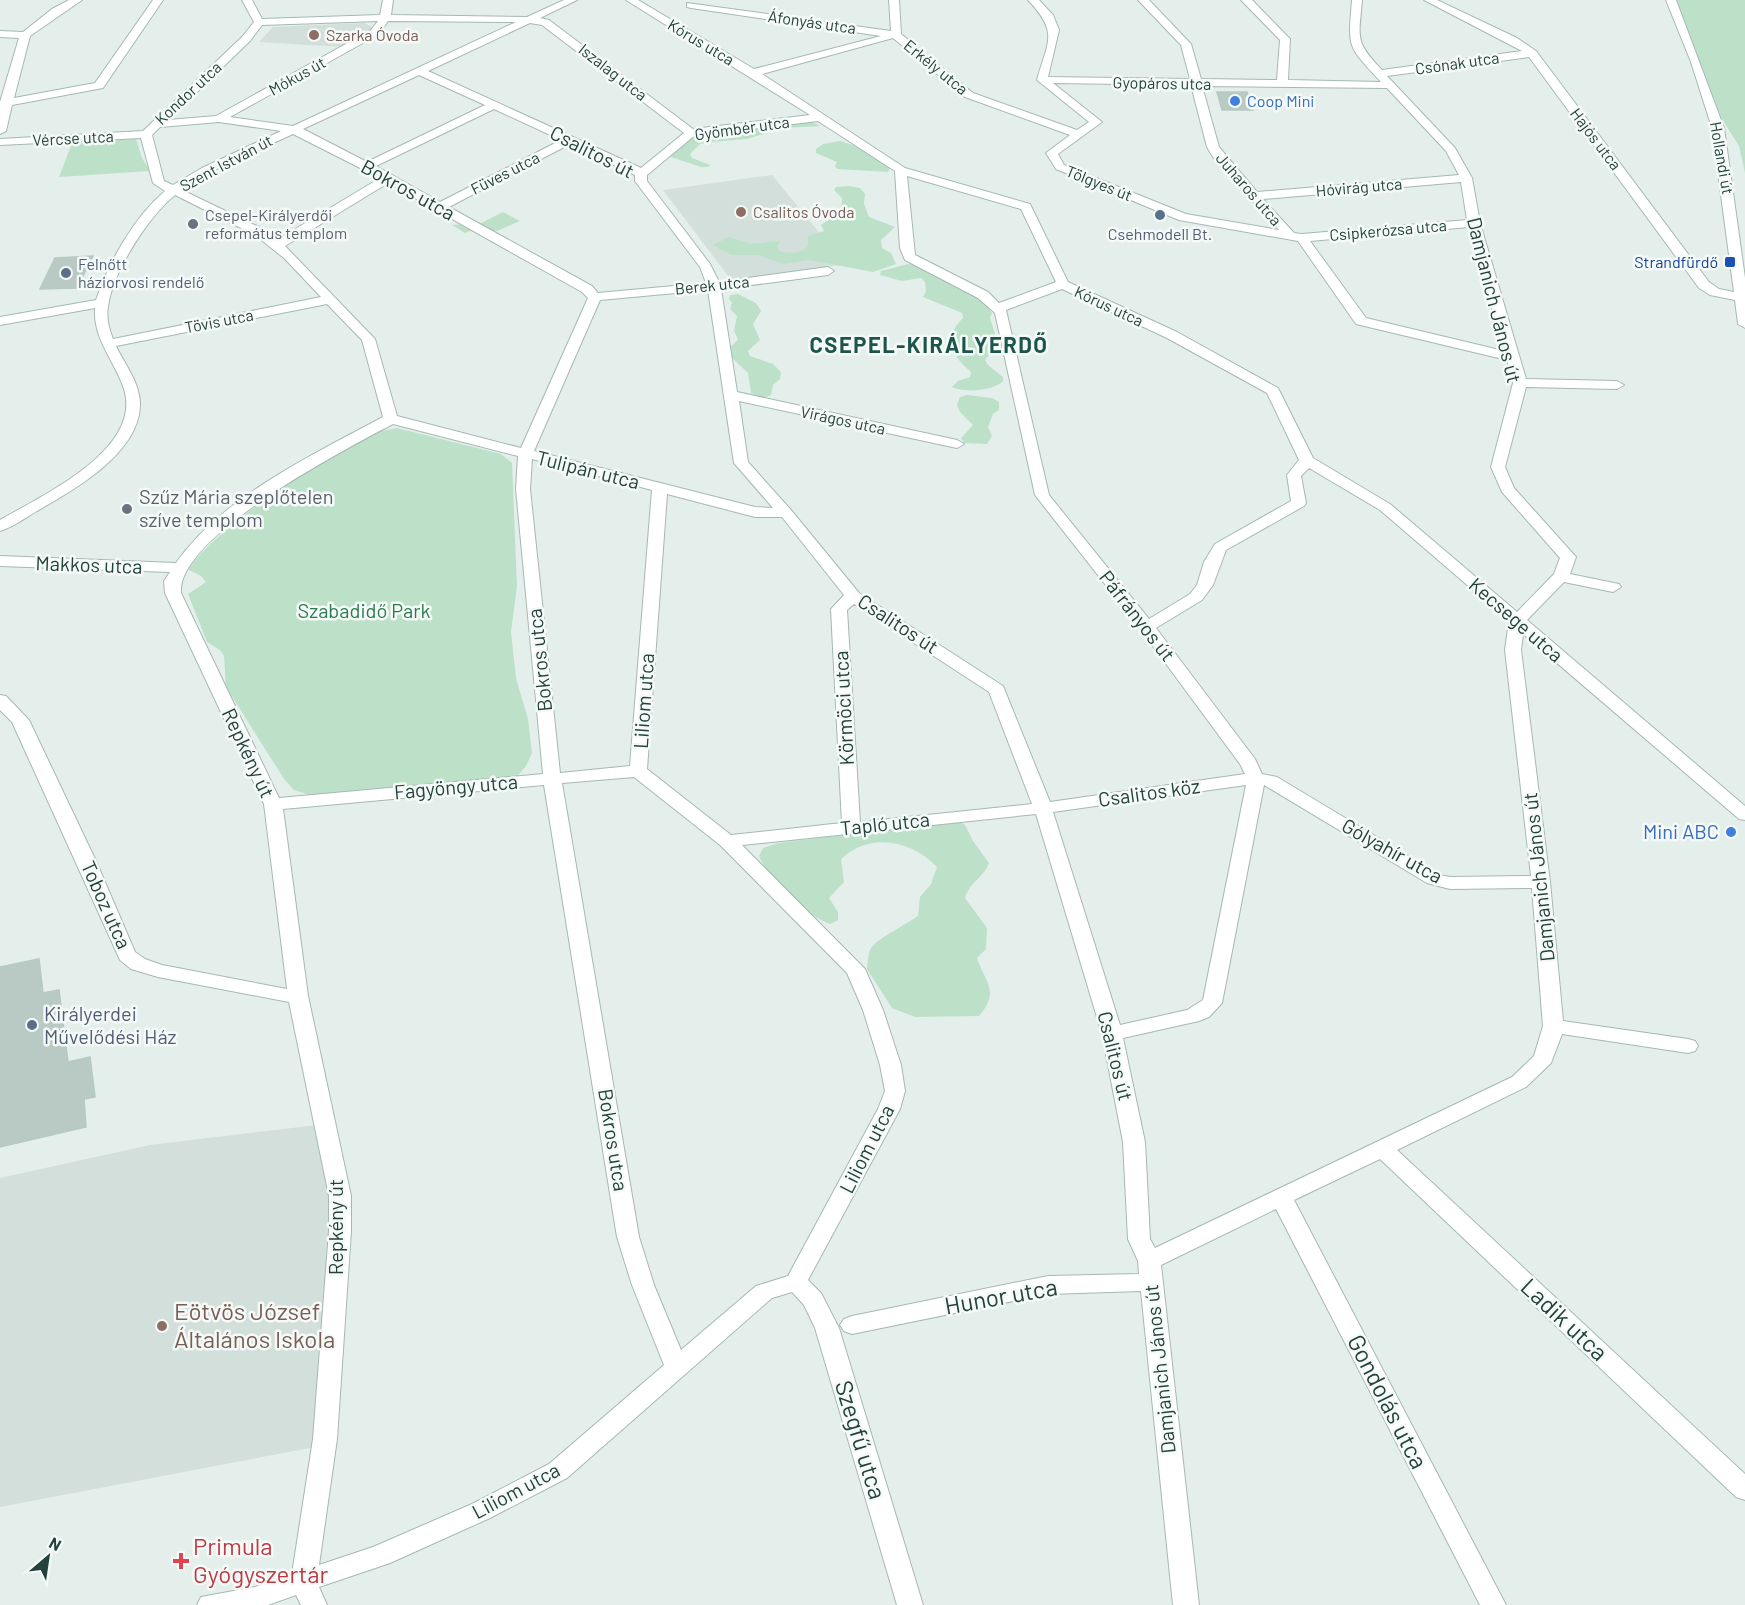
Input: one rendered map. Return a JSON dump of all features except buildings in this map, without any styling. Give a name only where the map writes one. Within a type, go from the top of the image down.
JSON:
[{"type":"street","points":[[0,131],[5,103],[25,35],[56,11],[77,0]]},
{"type":"street","points":[[5,103],[99,86],[158,0]]},
{"type":"street","points":[[247,0],[259,22],[385,18],[531,20]]},
{"type":"street","points":[[385,18],[388,0]]},
{"type":"street","name":"Szent István út","points":[[0,526],[92,468],[111,450],[126,430],[134,395],[108,344],[102,322],[102,303],[107,287],[145,222],[174,190],[206,170],[572,0]]},
{"type":"street","name":"Kórus utca","points":[[631,0],[753,74],[901,170],[1026,207],[1064,284],[1172,335],[1273,392],[1307,461]]},
{"type":"street","name":"Erkély utca","points":[[894,0],[897,35],[964,92],[1078,134]]},
{"type":"street","points":[[1033,0],[1043,9],[1055,27],[1042,80]]},
{"type":"street","name":"Juharos utca","points":[[1143,0],[1186,44],[1213,147],[1225,166],[1296,236],[1361,321],[1512,357]]},
{"type":"street","points":[[1246,0],[1285,39],[1282,84]]},
{"type":"street","name":"Damjanich János út","points":[[1357,0],[1354,40],[1358,51],[1382,73],[1389,85],[1451,150],[1466,178],[1474,223],[1520,383],[1498,468],[1507,489],[1568,557],[1566,569],[1560,577]]},
{"type":"street","name":"Hajós utca","points":[[1429,0],[1513,40],[1532,53],[1704,285],[1715,292],[1742,298]]},
{"type":"street","name":"Hollandi út","points":[[1671,0],[1696,62],[1718,128],[1745,324]]},
{"type":"street","points":[[676,27],[690,11]]},
{"type":"street","name":"Áfonyás utca","points":[[690,11],[897,35]]},
{"type":"street","name":"Mókus út","points":[[219,119],[368,37],[385,18]]},
{"type":"street","name":"Iszalag utca","points":[[531,20],[550,24],[691,133]]},
{"type":"street","name":"Kondor utca","points":[[174,190],[159,183],[146,134],[246,39],[259,22]]},
{"type":"street","points":[[0,34],[25,35]]},
{"type":"street","points":[[753,74],[897,35]]},
{"type":"street","name":"Csónak utca","points":[[1382,73],[1532,53]]},
{"type":"street","points":[[0,70],[14,71]]},
{"type":"street","name":"Csalitos út","points":[[420,71],[641,174],[641,181],[706,267],[714,286],[741,463],[786,513],[853,596],[987,681],[997,690],[1043,808],[1112,1034],[1134,1142],[1139,1239],[1150,1272]]},
{"type":"street","name":"Gyopáros utca","points":[[1042,80],[1389,85]]},
{"type":"street","name":"Tölgyes út","points":[[1042,80],[1096,122],[1052,153],[1060,167],[1183,216],[1296,236]]},
{"type":"street","points":[[367,166],[494,105]]},
{"type":"street","name":"Gyömbér utca","points":[[641,174],[691,133],[821,117]]},
{"type":"street","points":[[154,124],[219,119],[293,129]]},
{"type":"street","name":"Bokros utca","points":[[293,129],[367,166],[386,179],[587,289],[595,297],[525,454],[523,489],[552,778],[628,1238],[643,1286],[677,1369]]},
{"type":"street","name":"Vércse utca","points":[[0,142],[146,134]]},
{"type":"street","name":"Füves utca","points":[[439,207],[571,140]]},
{"type":"street","points":[[901,170],[906,248],[909,257],[983,296],[998,308],[1064,284]]},
{"type":"street","name":"Hóvirág utca","points":[[1253,195],[1466,178]]},
{"type":"street","points":[[278,245],[386,179]]},
{"type":"street","points":[[174,190],[259,232],[278,245],[331,299],[368,339],[386,409],[391,419],[315,459],[263,493],[218,528],[179,568]]},
{"type":"street","name":"Csipkerózsa utca","points":[[1296,236],[1474,223]]},
{"type":"street","name":"Berek utca","points":[[595,297],[714,286],[828,271]]},
{"type":"street","name":"Tövis utca","points":[[108,344],[331,299]]},
{"type":"street","points":[[0,321],[102,303]]},
{"type":"street","name":"Páfrányos út","points":[[998,308],[1042,495],[1147,627],[1249,763],[1255,778]]},
{"type":"street","points":[[1520,383],[1617,385]]},
{"type":"street","name":"Virágos utca","points":[[730,395],[957,444]]},
{"type":"street","name":"Tulipán utca","points":[[391,419],[755,512],[786,513]]},
{"type":"street","points":[[1147,627],[1196,597],[1205,585],[1212,562],[1220,547],[1299,503],[1294,475],[1307,461]]},
{"type":"street","name":"Kecsege utca","points":[[1307,461],[1385,507],[1745,815]]},
{"type":"street","name":"Liliom utca","points":[[210,1605],[309,1594],[381,1555],[481,1511],[558,1471],[764,1292],[796,1282],[889,1109],[895,1092],[893,1078],[868,994],[855,969],[727,841],[638,771],[660,488]]},
{"type":"street","name":"Makkos utca","points":[[0,561],[179,568]]},
{"type":"street","name":"Repkény út","points":[[179,568],[172,581],[173,593],[273,804],[298,996],[340,1196],[340,1232],[325,1440],[309,1594]]},
{"type":"street","points":[[1517,621],[1560,577],[1613,587]]},
{"type":"street","name":"Körmöci utca","points":[[851,827],[839,609],[853,596]]},
{"type":"street","name":"Damjanich János út","points":[[1186,1605],[1150,1272],[1282,1199],[1384,1150],[1534,1072],[1550,1048],[1553,1026],[1541,882],[1513,650],[1517,621]]},
{"type":"street","name":"Toboz utca","points":[[0,700],[20,720],[87,861],[128,955],[138,964],[158,971],[275,995],[298,996]]},
{"type":"street","name":"Fagyöngy utca","points":[[273,804],[638,771]]},
{"type":"street","points":[[1112,1034],[1192,1016],[1202,1012],[1212,1003],[1255,792],[1255,778]]},
{"type":"street","name":"Csalitos köz","points":[[1043,808],[1255,778]]},
{"type":"street","name":"Gólyahír utca","points":[[1255,778],[1271,781],[1434,879],[1450,883],[1541,882]]},
{"type":"street","points":[[1716,791],[1745,795]]},
{"type":"street","name":"Tapló utca","points":[[727,841],[1043,808]]},
{"type":"street","points":[[1553,1026],[1688,1046]]},
{"type":"street","name":"Ladik utca","points":[[1384,1150],[1745,1490]]},
{"type":"street","name":"Gondolás utca","points":[[1282,1199],[1493,1605]]},
{"type":"street","name":"Hunor utca","points":[[852,1324],[1048,1286],[1150,1272]]},
{"type":"street","name":"Szegfű utca","points":[[796,1282],[813,1299],[827,1328],[910,1605]]},
{"type":"shaded area","name":"Szarka Óvoda","points":[[364,23],[374,28],[343,47],[259,42],[273,27]]},
{"type":"shaded area","name":"Csalitos Óvoda","points":[[772,175],[845,264],[732,281],[663,190]]},
{"type":"shaded area","name":"Eötvös József Általános Iskola","points":[[317,1125],[334,1204],[315,1447],[0,1507],[0,1178],[150,1145]]},
{"type":"green space","points":[[1666,0],[1745,0],[1745,173],[1739,146],[1722,119]]},
{"type":"green space","points":[[811,122],[821,126],[782,128],[747,139],[700,144],[690,154],[692,158],[710,165],[708,167],[701,167],[671,157],[678,147],[691,139],[707,134],[746,126]]},
{"type":"green space","points":[[136,139],[142,158],[150,171],[59,177],[72,143]]},
{"type":"green space","points":[[840,141],[859,147],[890,167],[888,172],[837,169],[835,166],[837,162],[816,153],[816,149],[823,144]]},
{"type":"green space","points":[[836,187],[860,188],[865,194],[864,204],[869,217],[895,227],[881,240],[882,248],[891,253],[896,264],[873,272],[809,260],[784,264],[757,255],[731,255],[713,245],[729,237],[751,244],[780,241],[777,247],[779,251],[791,253],[801,251],[808,246],[808,236],[824,231],[821,225],[841,212],[842,198],[834,190]]},
{"type":"green space","points":[[503,212],[520,221],[497,231],[473,230],[465,233],[452,225],[481,223]]},
{"type":"green space","points":[[908,264],[916,265],[958,284],[985,304],[992,313],[990,318],[998,343],[985,360],[1003,377],[1003,381],[993,387],[979,390],[952,387],[958,381],[970,377],[971,372],[958,359],[952,346],[953,332],[963,318],[962,313],[923,297],[926,291],[925,282],[921,278],[902,281],[880,275],[881,271]]},
{"type":"green space","points":[[738,294],[756,303],[761,311],[753,324],[760,340],[748,351],[750,356],[773,364],[781,372],[780,379],[773,385],[771,395],[764,398],[751,393],[748,373],[729,355],[730,347],[738,340],[734,331],[737,316],[730,309],[732,303],[729,299],[730,295]]},
{"type":"green space","points":[[967,395],[992,398],[999,402],[999,410],[993,414],[988,427],[992,436],[987,444],[964,443],[961,438],[973,425],[960,412],[957,405],[960,397]]},
{"type":"green space","name":"Szabadidő Park","points":[[397,428],[501,454],[512,463],[517,586],[511,632],[516,678],[528,719],[532,753],[526,766],[516,778],[310,795],[294,790],[284,779],[226,687],[224,656],[220,650],[207,642],[188,594],[206,582],[201,576],[187,569],[229,527],[278,491],[329,459],[381,431]]},
{"type":"green space","points":[[958,821],[965,825],[989,863],[965,898],[987,928],[986,949],[977,958],[990,994],[979,1016],[915,1017],[892,1008],[867,969],[869,952],[873,946],[918,916],[920,897],[931,884],[937,867],[927,858],[903,845],[890,843],[865,845],[852,850],[841,859],[844,882],[829,898],[838,912],[838,920],[830,924],[820,920],[789,896],[779,886],[759,856],[763,848],[778,843]]},
{"type":"place","name":"Szarka Óvoda","points":[[314,35]]},
{"type":"place","name":"Coop Mini","points":[[1235,101]]},
{"type":"place","name":"Csalitos Óvoda","points":[[741,212]]},
{"type":"place","name":"Csehmodell Bt.","points":[[1160,215]]},
{"type":"place","name":"Csepel-Királyerdői református templom","points":[[193,224]]},
{"type":"place","name":"Strandfürdő","points":[[1730,262]]},
{"type":"place","name":"Felnőtt háziorvosi rendelő","points":[[66,273]]},
{"type":"place","name":"Szűz Mária szeplőtelen szíve templom","points":[[127,509]]},
{"type":"place","name":"Mini ABC","points":[[1731,832]]},
{"type":"place","name":"Királyerdei Művelődési Ház","points":[[32,1025]]},
{"type":"place","name":"Eötvös József Általános Iskola","points":[[162,1326]]},
{"type":"place","name":"Primula Gyógyszertár","points":[[181,1561]]},
{"type":"district","name":"CSEPEL-KIRÁLYERDŐ","points":[[929,345]]}]
